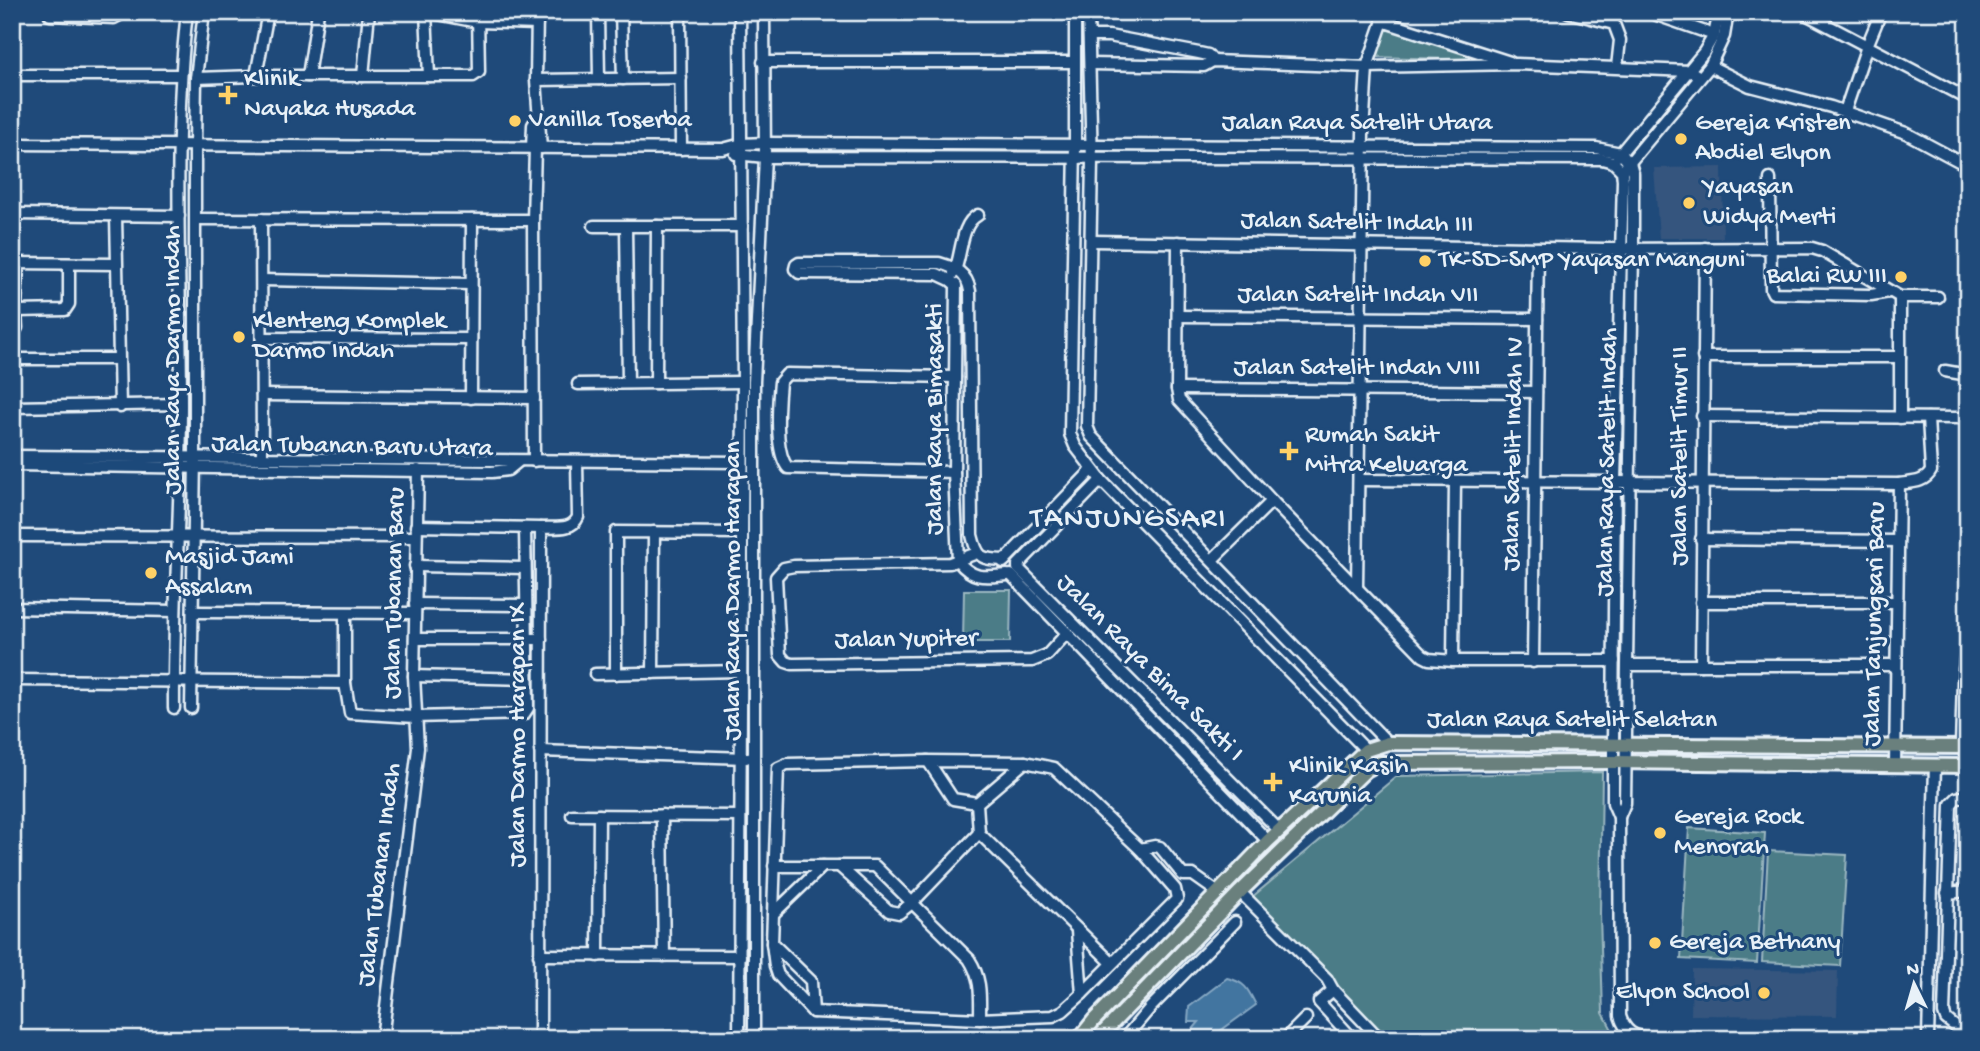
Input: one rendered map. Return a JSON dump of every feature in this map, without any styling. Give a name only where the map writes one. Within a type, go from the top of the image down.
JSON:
[{"type":"main road","name":"Jalan Raya Satelit Selatan","points":[[1079,1039],[1228,880],[1366,750],[1388,743],[1964,747]]},
{"type":"main road","name":"Jalan Raya Satelit Selatan","points":[[1097,1039],[1240,892],[1366,770],[1379,763],[1619,762],[1968,766]]},
{"type":"main road","points":[[1228,880],[1240,892]]},
{"type":"main road","points":[[1079,1039],[1086,1039]]},
{"type":"street","points":[[48,27],[50,13],[114,18],[125,12]]},
{"type":"street","points":[[174,708],[183,682],[175,611],[181,462],[177,146],[180,75],[187,12]]},
{"type":"street","name":"Jalan Raya Darmo Indah","points":[[191,708],[183,682],[193,612],[196,78],[204,12]]},
{"type":"street","points":[[256,76],[268,12]]},
{"type":"street","points":[[308,76],[318,12]]},
{"type":"street","points":[[363,76],[369,12]]},
{"type":"street","points":[[429,76],[427,12],[537,24]]},
{"type":"street","points":[[534,461],[533,220],[536,148],[533,125],[537,119],[537,12]]},
{"type":"street","points":[[598,12],[599,79]]},
{"type":"street","points":[[621,12],[623,79]]},
{"type":"street","points":[[680,12],[681,149]]},
{"type":"street","name":"Jalan Raya Darmo Harapan","points":[[739,1039],[744,156],[740,12]]},
{"type":"street","name":"Jalan Raya Darmo Harapan","points":[[754,1039],[754,382],[763,156],[764,12]]},
{"type":"street","points":[[1074,12],[1075,157],[1070,434],[1075,446],[1101,480],[1366,750]]},
{"type":"street","points":[[1088,12],[1092,157],[1087,426],[1091,436],[1388,743]]},
{"type":"street","points":[[1569,12],[1614,24],[1620,40],[1617,66]]},
{"type":"street","points":[[1648,12],[1714,35]]},
{"type":"street","points":[[1626,167],[1613,162],[1690,71],[1714,35],[1719,12]]},
{"type":"street","points":[[1626,167],[1710,66],[1724,36],[1728,12]]},
{"type":"street","points":[[1845,111],[1881,12]]},
{"type":"street","points":[[1803,13],[1968,99]]},
{"type":"street","points":[[196,78],[473,76],[477,74],[478,17]]},
{"type":"street","points":[[1357,587],[1363,145],[1367,67],[1384,17],[1517,64]]},
{"type":"street","points":[[1089,36],[1110,36],[1199,53],[1208,55],[1213,61]]},
{"type":"street","points":[[1090,64],[1204,66],[1213,61],[1367,67],[1517,64],[1617,66],[1690,71],[1700,77]]},
{"type":"street","points":[[763,62],[1075,62]]},
{"type":"street","points":[[1710,66],[1750,86],[1845,111],[1912,135],[1968,166]]},
{"type":"street","points":[[12,75],[180,75]]},
{"type":"street","points":[[536,80],[681,78]]},
{"type":"street","name":"Jalan Raya Satelit Utara","points":[[723,149],[762,143],[1363,145],[1595,148],[1621,153]]},
{"type":"street","points":[[12,144],[723,149],[744,156]]},
{"type":"street","points":[[1621,153],[1626,167]]},
{"type":"street","name":"Jalan Raya Satelit Utara","points":[[744,156],[1602,159],[1613,162]]},
{"type":"street","name":"Jalan Raya Satelit Indah","points":[[1619,762],[1612,744],[1615,481],[1633,173],[1626,167]]},
{"type":"street","points":[[1770,179],[1771,289],[1776,294],[1871,295],[1889,292]]},
{"type":"street","points":[[12,214],[179,216]]},
{"type":"street","name":"Jalan Raya Bimasakti","points":[[978,215],[966,226],[956,268],[950,280],[957,288],[955,537],[958,561],[971,574],[985,577],[1013,571]]},
{"type":"street","points":[[116,216],[120,407]]},
{"type":"street","points":[[196,219],[533,220]]},
{"type":"street","points":[[261,219],[262,458]]},
{"type":"street","points":[[471,397],[472,220]]},
{"type":"street","points":[[594,226],[742,226]]},
{"type":"street","points":[[626,226],[628,383]]},
{"type":"street","points":[[656,383],[657,226]]},
{"type":"street","name":"Jalan Satelit Indah III","points":[[1091,241],[1628,249],[1812,248],[1822,251],[1900,297]]},
{"type":"street","points":[[1178,242],[1179,400],[1272,501],[1423,656],[1453,661],[1614,661]]},
{"type":"street","name":"Jalan Satelit Indah IV","points":[[1533,662],[1538,247]]},
{"type":"street","name":"Jalan Satelit Timur II","points":[[1701,665],[1705,248]]},
{"type":"street","name":"Jalan Raya Satelit Indah","points":[[1619,762],[1626,744],[1628,665],[1628,249]]},
{"type":"street","points":[[17,328],[15,263],[116,264]]},
{"type":"street","points":[[950,280],[937,274],[799,273],[795,269],[799,263],[939,263],[956,268]]},
{"type":"street","points":[[16,311],[65,310],[68,304],[69,264]]},
{"type":"street","name":"Jalan Raya Bimasakti","points":[[956,268],[965,276],[970,291],[972,535],[976,553],[981,557],[1006,559]]},
{"type":"street","points":[[261,280],[471,284]]},
{"type":"street","points":[[1900,418],[1900,297],[1938,297]]},
{"type":"street","name":"Jalan Satelit Indah VII","points":[[1178,316],[1537,319]]},
{"type":"street","points":[[262,338],[471,339]]},
{"type":"street","points":[[1703,357],[1900,357]]},
{"type":"street","points":[[12,359],[117,359]]},
{"type":"street","points":[[1945,371],[1968,375]]},
{"type":"street","points":[[954,472],[792,470],[785,465],[781,456],[779,425],[780,382],[787,374],[955,377]]},
{"type":"street","points":[[578,384],[743,382]]},
{"type":"street","name":"Jalan Satelit Indah VIII","points":[[1177,389],[1536,392]]},
{"type":"street","points":[[262,395],[534,398]]},
{"type":"street","points":[[12,407],[181,404]]},
{"type":"street","points":[[1702,416],[1960,418]]},
{"type":"street","points":[[1359,480],[1899,484],[1921,481],[1928,477],[1931,471],[1928,418]]},
{"type":"street","points":[[195,462],[262,458],[349,464],[519,461],[742,462]]},
{"type":"street","name":"Jalan Tubanan Baru Utara","points":[[15,462],[349,464],[418,470],[505,471],[519,461]]},
{"type":"street","points":[[12,536],[193,537],[569,527],[578,517],[577,462]]},
{"type":"street","name":"Jalan Tubanan Baru","points":[[415,717],[418,470]]},
{"type":"street","points":[[1092,470],[1006,559],[1001,568],[1013,571],[1101,480]]},
{"type":"street","points":[[1453,661],[1455,481]]},
{"type":"street","name":"Jalan Tanjungsari Baru","points":[[1895,765],[1899,484]]},
{"type":"street","points":[[1212,560],[1272,501]]},
{"type":"street","points":[[345,614],[345,683],[349,713],[415,717],[520,715],[527,712],[525,527]]},
{"type":"street","name":"Jalan Darmo Harapan IX","points":[[540,1039],[541,528]]},
{"type":"street","points":[[653,673],[654,532]]},
{"type":"street","points":[[616,674],[616,533],[741,533]]},
{"type":"street","points":[[1702,540],[1898,541]]},
{"type":"street","points":[[958,561],[976,553]]},
{"type":"street","name":"Jalan Yupiter","points":[[958,561],[788,566],[776,577],[780,655],[792,664],[1032,661],[1047,656],[1067,633]]},
{"type":"street","points":[[415,566],[525,568]]},
{"type":"street","name":"Jalan Raya Bima Sakti I","points":[[1013,571],[1067,633],[1268,841]]},
{"type":"street","name":"Jalan Raya Bima Sakti I","points":[[1013,571],[1279,830]]},
{"type":"street","points":[[1615,578],[1629,578]]},
{"type":"street","points":[[1701,602],[1897,602]]},
{"type":"street","points":[[193,612],[345,614],[525,605]]},
{"type":"street","points":[[12,608],[175,611]]},
{"type":"street","points":[[1964,747],[1963,681],[1968,629]]},
{"type":"street","points":[[415,639],[541,639]]},
{"type":"street","points":[[1628,665],[1896,665]]},
{"type":"street","points":[[595,674],[741,671]]},
{"type":"street","points":[[414,676],[527,678]]},
{"type":"street","points":[[12,680],[345,683]]},
{"type":"street","name":"Jalan Tubanan Indah","points":[[382,1039],[418,748],[415,717]]},
{"type":"street","points":[[540,751],[756,758]]},
{"type":"street","points":[[928,761],[953,799],[977,803],[1025,762]]},
{"type":"street","points":[[928,761],[1025,762],[1059,771],[1140,849],[1171,883],[1178,894],[1177,899],[1082,994],[1053,1016],[981,1019],[813,1012],[778,975],[772,943],[776,772],[780,766],[928,761]]},
{"type":"street","points":[[1619,762],[1613,803],[1619,817],[1620,1016],[1623,1026],[1632,1035],[1650,1038],[1850,1039]]},
{"type":"street","points":[[1928,1039],[1935,765]]},
{"type":"street","points":[[1965,1030],[1946,1019],[1944,1013],[1953,800],[1968,796]]},
{"type":"street","points":[[977,803],[979,834],[1077,932],[1112,963]]},
{"type":"street","points":[[1244,815],[1255,805]]},
{"type":"street","points":[[572,815],[740,816]]},
{"type":"street","points":[[598,956],[599,815]]},
{"type":"street","points":[[662,816],[664,956]]},
{"type":"street","points":[[839,866],[894,913],[899,913],[979,834]]},
{"type":"street","points":[[1140,849],[1160,847],[1183,875]]},
{"type":"street","points":[[774,866],[875,866],[969,959],[980,980],[981,1019]]},
{"type":"street","points":[[773,914],[823,866]]},
{"type":"street","points":[[1171,883],[1183,875],[1192,875],[1217,892]]},
{"type":"street","points":[[1947,894],[1968,891]]},
{"type":"street","points":[[1240,892],[1327,979],[1333,990],[1380,1039]]},
{"type":"street","points":[[1124,1039],[1150,1007],[1235,922]]},
{"type":"street","points":[[1077,932],[1082,994]]},
{"type":"street","points":[[772,943],[811,981],[813,1012]]},
{"type":"street","points":[[539,955],[740,956]]},
{"type":"street","points":[[1333,990],[1319,1002],[1353,1039]]},
{"type":"street","points":[[1285,1039],[1306,1018]]},
{"type":"shaded area","name":"Yayasan Widya Merti","points":[[1722,167],[1723,238],[1659,238],[1654,168]]},
{"type":"shaded area","name":"Elyon School","points":[[1692,969],[1838,971],[1837,1016],[1691,1015]]},
{"type":"shaded area","points":[[1227,978],[1245,987],[1256,1005],[1209,1039],[1185,1039],[1199,1022],[1188,1022],[1189,1007]]},
{"type":"green space","points":[[1383,25],[1496,60],[1371,57]]},
{"type":"green space","points":[[964,590],[1011,590],[1010,642],[963,642]]},
{"type":"green space","points":[[1602,772],[1600,914],[1603,1013],[1617,1039],[1387,1039],[1252,897],[1397,776]]},
{"type":"green space","points":[[1689,828],[1765,833],[1757,963],[1681,959]]},
{"type":"green space","points":[[1768,851],[1847,855],[1840,966],[1762,962]]},
{"type":"place","name":"Klinik Nayaka Husada","points":[[228,95]]},
{"type":"place","name":"Vanilla Toserba","points":[[515,121]]},
{"type":"place","name":"Gereja Kristen Abdiel Elyon","points":[[1681,139]]},
{"type":"place","name":"Yayasan Widya Merti","points":[[1689,203]]},
{"type":"place","name":"TK-SD-SMP Yayasan Manguni","points":[[1425,261]]},
{"type":"place","name":"Balai RW III","points":[[1901,277]]},
{"type":"place","name":"Klenteng Komplek Darmo Indah","points":[[239,337]]},
{"type":"place","name":"Rumah Sakit Mitra Keluarga","points":[[1289,451]]},
{"type":"place","name":"Masjid Jami Assalam","points":[[151,573]]},
{"type":"place","name":"Klinik Kasih Karunia","points":[[1273,782]]},
{"type":"place","name":"Gereja Rock Menorah","points":[[1660,833]]},
{"type":"place","name":"Gereja Bethany","points":[[1655,943]]},
{"type":"place","name":"Elyon School","points":[[1764,993]]},
{"type":"district","name":"TANJUNGSARI","points":[[1129,520]]}]
